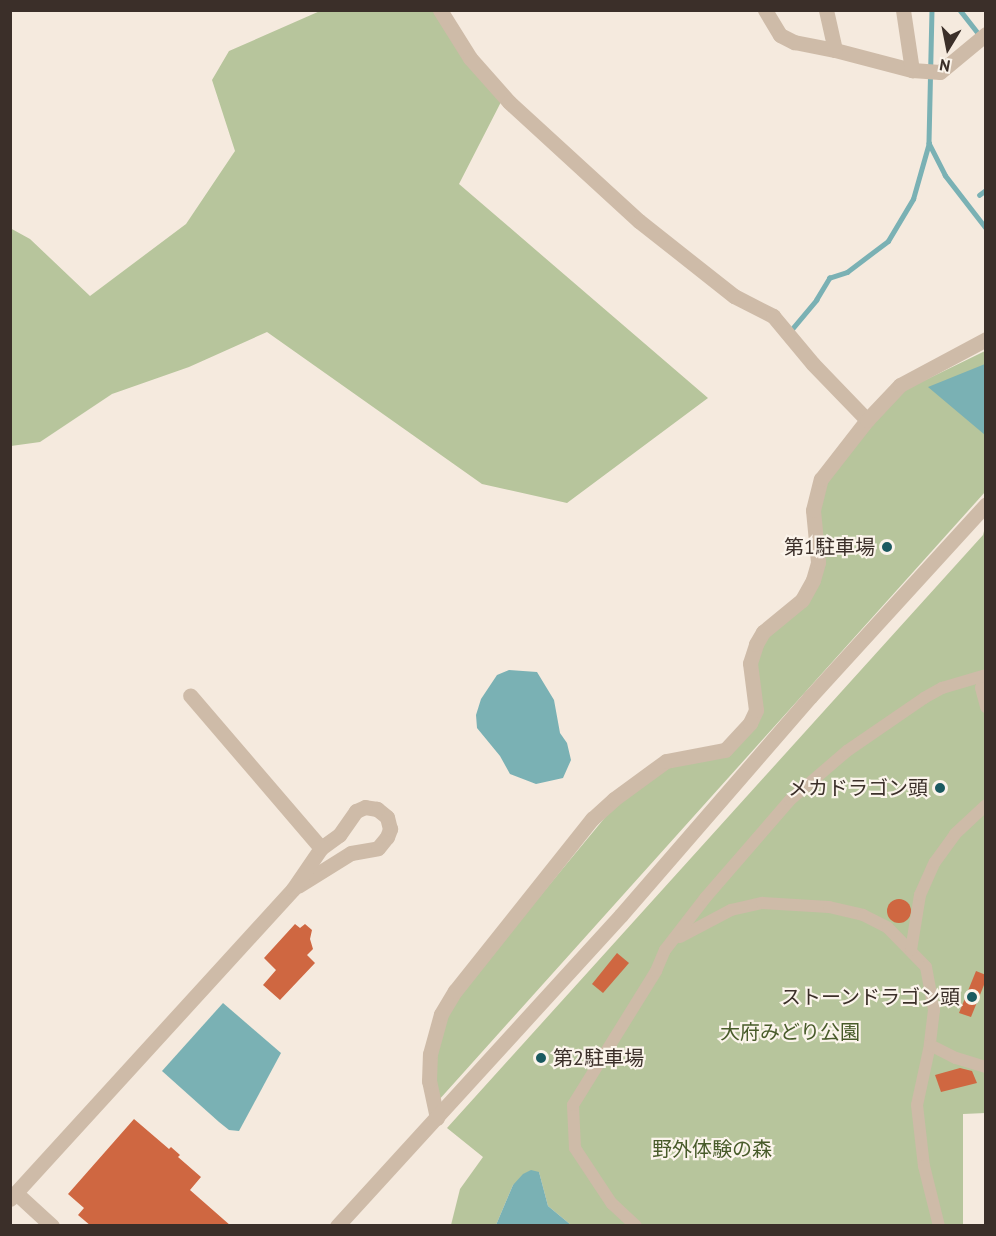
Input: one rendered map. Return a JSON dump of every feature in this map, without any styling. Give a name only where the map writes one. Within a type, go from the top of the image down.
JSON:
[{"type":"street","points":[[440,10],[470,58],[509,102],[639,221],[734,296],[772,316],[813,364],[867,420]]},
{"type":"street","points":[[765,10],[780,35],[794,42],[836,50],[917,71],[940,72],[982,37]]},
{"type":"street","points":[[826,10],[836,50]]},
{"type":"street","points":[[903,10],[917,71]]},
{"type":"street","points":[[437,1118],[429,1081],[430,1054],[441,1014],[455,991],[592,819],[614,799],[666,761],[724,750],[750,723],[756,710],[750,663],[756,644],[763,632],[802,600],[813,580],[818,562],[813,510],[814,495],[821,479],[867,420],[900,385],[986,339]]},
{"type":"street","points":[[337,1226],[621,915],[810,698],[986,504]]},
{"type":"street","points":[[636,1226],[612,1204],[575,1148],[573,1105],[656,971],[665,950],[706,897],[790,800],[839,758],[924,698],[942,688],[986,675]]},
{"type":"street","points":[[986,680],[981,688],[986,707]]},
{"type":"street","points":[[190,695],[321,848]]},
{"type":"street","points":[[910,950],[920,895],[935,862],[955,834],[986,805]]},
{"type":"street","points":[[52,1226],[14,1196],[293,889],[321,848],[339,835],[356,811],[365,807],[377,809],[387,817],[390,829],[378,848],[351,853],[293,889]]},
{"type":"street","points":[[676,938],[732,910],[762,903],[829,907],[863,915],[888,928],[926,967],[934,1010],[930,1045],[917,1106],[924,1166],[939,1226]]},
{"type":"street","points":[[930,1045],[956,1058],[986,1067]]},
{"type":"green space","points":[[320,11],[434,11],[501,102],[459,184],[708,398],[567,503],[482,484],[267,332],[189,367],[112,394],[40,442],[11,446],[10,228],[30,239],[90,296],[186,224],[235,151],[212,80],[229,51]]},
{"type":"green space","points":[[985,351],[985,492],[438,1101],[434,1078],[435,1061],[445,1021],[459,994],[617,803],[669,768],[727,755],[761,718],[754,660],[760,644],[807,602],[824,485],[894,399],[907,389]]},
{"type":"green space","name":"大府みどり公園","points":[[985,527],[986,1113],[963,1114],[963,1225],[571,1225],[548,1206],[539,1172],[513,1185],[496,1225],[451,1225],[460,1189],[483,1157],[447,1128],[983,535]]},
{"type":"water","points":[[985,364],[985,435],[928,387]]},
{"type":"water","points":[[509,670],[537,672],[554,700],[560,733],[567,743],[571,760],[563,778],[536,784],[510,774],[500,756],[477,728],[476,715],[481,699],[497,675]]},
{"type":"water","points":[[223,1003],[281,1053],[239,1131],[229,1130],[162,1071]]},
{"type":"water","points":[[531,1170],[539,1172],[548,1206],[571,1225],[496,1225],[513,1185],[523,1174]]},
{"type":"building","points":[[899,899],[908,902],[911,911],[908,920],[899,923],[890,920],[887,911],[890,902]]},
{"type":"building","points":[[295,924],[300,928],[305,924],[312,930],[310,939],[313,949],[307,955],[315,963],[280,1000],[263,985],[276,970],[264,958]]},
{"type":"building","points":[[617,953],[629,963],[603,993],[592,984]]},
{"type":"building","name":"ストーンドラゴン頭","points":[[976,971],[986,975],[986,980],[971,1017],[959,1013]]},
{"type":"building","points":[[960,1068],[972,1071],[977,1083],[941,1092],[935,1075]]},
{"type":"building","points":[[134,1119],[169,1149],[171,1147],[180,1155],[178,1157],[201,1177],[190,1190],[231,1226],[91,1226],[78,1215],[84,1208],[68,1194]]},
{"type":"waterway","points":[[932,10],[929,143],[945,175],[986,228]]},
{"type":"waterway","points":[[960,10],[980,36]]},
{"type":"waterway","points":[[792,329],[816,300],[829,278],[847,272],[888,241],[913,199],[929,143]]},
{"type":"waterway","points":[[979,195],[986,190]]},
{"type":"place","name":"第1駐車場","points":[[887,547]]},
{"type":"place","name":"メカドラゴン頭","points":[[940,788]]},
{"type":"place","name":"ストーンドラゴン頭","points":[[972,997]]},
{"type":"place","name":"第2駐車場","points":[[541,1058]]},
{"type":"park label","name":"野外体験の森","points":[[712,1149]]}]
